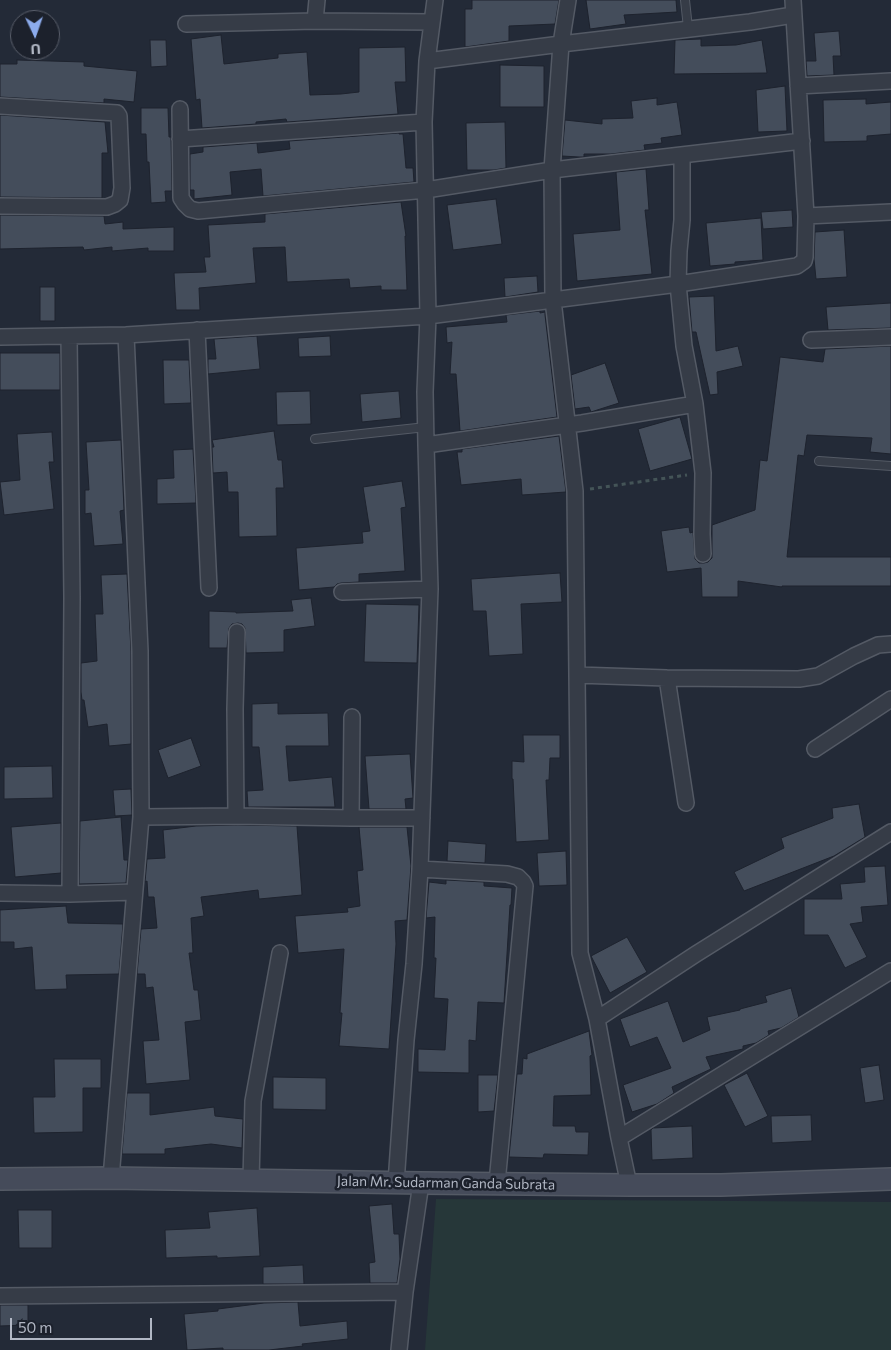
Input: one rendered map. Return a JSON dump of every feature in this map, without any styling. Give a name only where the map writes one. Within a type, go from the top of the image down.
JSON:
[{"type":"street","points":[[315,21],[317,0]]},
{"type":"street","points":[[396,1183],[420,869],[430,589],[425,392],[428,316],[424,122],[427,61],[434,0]]},
{"type":"street","points":[[568,0],[561,44],[552,170],[553,300],[575,491],[580,954],[597,1019],[618,1138],[629,1185]]},
{"type":"street","points":[[0,338],[126,335],[428,316],[678,284],[797,266],[804,261],[805,257],[806,216],[793,0]]},
{"type":"street","points":[[427,61],[750,22],[793,15]]},
{"type":"street","points":[[186,24],[315,21],[432,22]]},
{"type":"street","points":[[798,86],[891,81]]},
{"type":"street","points":[[0,106],[117,114],[119,116],[122,188],[120,200],[115,204],[107,206],[0,206]]},
{"type":"street","points":[[180,109],[182,198],[190,209],[198,210],[426,190],[552,170],[802,141]]},
{"type":"street","points":[[180,139],[424,122]]},
{"type":"street","points":[[682,155],[682,220],[678,284],[684,346],[695,404],[703,473],[703,554]]},
{"type":"street","points":[[806,216],[891,212]]},
{"type":"street","points":[[197,330],[209,588]]},
{"type":"street","points":[[111,1178],[140,817],[140,651],[126,335]]},
{"type":"street","points":[[69,336],[72,598],[70,894]]},
{"type":"street","points":[[811,340],[891,337]]},
{"type":"street","points":[[426,445],[582,423],[695,404]]},
{"type":"street","points":[[342,592],[430,589]]},
{"type":"street","points":[[236,816],[235,710],[237,632]]},
{"type":"street","points":[[577,675],[800,679],[818,676],[878,645],[891,644]]},
{"type":"street","points":[[667,678],[686,802]]},
{"type":"street","points":[[815,749],[891,699]]},
{"type":"street","points":[[351,818],[352,717]]},
{"type":"street","points":[[140,817],[422,818]]},
{"type":"street","points":[[597,1019],[696,954],[891,832]]},
{"type":"street","points":[[420,869],[507,874],[518,877],[525,886],[497,1183]]},
{"type":"street","points":[[0,893],[70,894],[134,892]]},
{"type":"street","points":[[251,1180],[253,1101],[280,953]]},
{"type":"street","points":[[618,1138],[891,971]]},
{"type":"street","name":"Jalan Mr. Sudarman Ganda Subrata","points":[[0,1179],[111,1178],[629,1185],[721,1185],[891,1179]]},
{"type":"street","points":[[399,1350],[405,1292],[421,1183]]},
{"type":"street","points":[[0,1296],[405,1292]]},
{"type":"lane","points":[[685,0],[688,28]]},
{"type":"lane","points":[[315,439],[426,427]]},
{"type":"lane","points":[[819,460],[891,466]]},
{"type":"path","points":[[575,491],[703,473]]},
{"type":"shaded area","points":[[436,1199],[891,1202],[891,1350],[425,1350]]},
{"type":"building","points":[[472,0],[559,0],[555,24],[509,26],[509,41],[465,47],[465,9],[472,9]]},
{"type":"building","points":[[586,0],[676,0],[677,12],[624,15],[626,24],[590,29]]},
{"type":"building","points":[[839,31],[841,56],[833,56],[834,75],[807,76],[806,61],[816,61],[814,33]]},
{"type":"building","points":[[221,35],[224,64],[278,58],[278,54],[307,52],[310,95],[359,92],[359,48],[405,47],[406,82],[395,82],[398,114],[287,122],[286,119],[256,122],[256,124],[202,128],[200,99],[196,100],[191,39]]},
{"type":"building","points":[[701,39],[701,46],[736,45],[762,40],[767,73],[674,74],[675,40]]},
{"type":"building","points":[[150,40],[166,40],[167,66],[151,67]]},
{"type":"building","points":[[17,60],[84,62],[84,66],[137,71],[134,102],[104,99],[104,103],[0,97],[0,64],[17,64]]},
{"type":"building","points":[[500,65],[544,66],[544,107],[500,107]]},
{"type":"building","points":[[785,86],[787,131],[758,132],[756,90]]},
{"type":"building","points":[[657,98],[657,105],[677,102],[682,135],[661,138],[662,143],[644,145],[645,150],[611,154],[584,154],[584,157],[562,156],[565,120],[602,124],[602,119],[633,118],[631,101]]},
{"type":"building","points":[[866,99],[866,104],[891,102],[891,134],[867,136],[867,141],[824,142],[823,100]]},
{"type":"building","points":[[141,108],[168,108],[169,137],[171,137],[172,191],[165,191],[166,202],[151,203],[146,134],[141,134]]},
{"type":"building","points":[[0,115],[105,122],[108,153],[102,153],[102,198],[0,197]]},
{"type":"building","points":[[505,122],[506,168],[467,170],[466,123]]},
{"type":"building","points":[[403,134],[406,168],[413,168],[414,182],[263,196],[261,169],[230,172],[232,195],[194,199],[194,190],[190,190],[190,154],[203,152],[203,147],[257,143],[258,153],[290,149],[289,141]]},
{"type":"building","points":[[646,169],[649,210],[645,210],[652,274],[577,281],[573,234],[620,230],[616,172]]},
{"type":"building","points":[[496,199],[502,244],[453,250],[447,205]]},
{"type":"building","points":[[401,202],[406,236],[407,290],[381,290],[381,286],[350,288],[349,279],[287,282],[285,247],[253,248],[256,283],[199,288],[200,310],[176,310],[174,273],[206,272],[204,257],[210,257],[208,225],[265,222],[265,214]]},
{"type":"building","points":[[792,210],[793,227],[763,229],[761,212]]},
{"type":"building","points":[[0,215],[104,216],[105,224],[123,222],[123,229],[174,227],[174,251],[148,251],[148,248],[112,251],[112,247],[84,250],[83,247],[0,249]]},
{"type":"building","points":[[761,218],[763,260],[710,266],[706,223]]},
{"type":"building","points":[[844,230],[847,277],[816,279],[814,259],[815,232]]},
{"type":"building","points":[[537,276],[538,292],[505,297],[504,278]]},
{"type":"building","points":[[40,287],[55,287],[55,321],[40,321]]},
{"type":"building","points":[[714,296],[716,351],[738,346],[743,366],[717,372],[718,394],[710,395],[696,332],[692,332],[689,297]]},
{"type":"building","points":[[891,303],[891,328],[828,330],[826,307]]},
{"type":"building","points":[[540,311],[540,313],[545,312],[557,417],[460,431],[456,374],[450,374],[452,342],[447,343],[446,327],[507,322],[506,315]]},
{"type":"building","points":[[257,336],[260,369],[208,374],[208,359],[216,359],[214,339]]},
{"type":"building","points":[[330,336],[331,356],[299,357],[298,338]]},
{"type":"building","points":[[891,346],[891,454],[870,452],[872,438],[807,435],[804,456],[798,455],[787,557],[891,557],[891,586],[782,587],[738,581],[738,597],[702,597],[701,568],[667,572],[661,531],[689,527],[690,533],[693,532],[695,559],[699,563],[704,563],[712,558],[712,525],[755,510],[760,460],[767,461],[780,357],[823,362],[825,349]]},
{"type":"building","points":[[0,353],[60,353],[60,390],[0,390]]},
{"type":"building","points":[[163,360],[189,360],[191,403],[164,404]]},
{"type":"building","points":[[605,363],[619,403],[591,412],[589,407],[575,409],[571,375]]},
{"type":"building","points":[[310,391],[311,424],[277,425],[276,392]]},
{"type":"building","points":[[399,391],[401,418],[362,422],[360,394]]},
{"type":"building","points":[[680,417],[692,459],[650,471],[638,429]]},
{"type":"building","points":[[274,431],[278,460],[282,460],[284,488],[276,488],[277,536],[239,537],[238,492],[228,492],[227,472],[213,473],[212,447],[214,447],[212,440]]},
{"type":"building","points":[[52,432],[54,462],[49,462],[54,509],[4,515],[0,482],[20,480],[17,434]]},
{"type":"building","points":[[559,436],[566,492],[522,495],[521,479],[461,485],[457,452],[462,452],[462,449]]},
{"type":"building","points":[[121,440],[124,510],[120,511],[123,544],[94,546],[91,513],[85,514],[85,490],[89,490],[86,442]]},
{"type":"building","points":[[193,449],[196,503],[157,504],[157,479],[174,478],[173,450]]},
{"type":"building","points":[[402,481],[406,507],[401,508],[405,571],[359,574],[359,582],[341,583],[334,587],[299,590],[296,548],[363,543],[362,532],[370,531],[363,487]]},
{"type":"building","points":[[560,573],[562,602],[521,604],[523,654],[489,656],[486,611],[473,611],[471,579]]},
{"type":"building","points":[[127,574],[131,651],[131,744],[109,746],[107,724],[88,727],[81,692],[81,663],[97,661],[95,614],[103,614],[101,575]]},
{"type":"building","points":[[311,598],[315,626],[284,630],[284,652],[246,653],[245,628],[242,624],[238,623],[232,624],[229,628],[227,648],[209,648],[209,611],[236,613],[293,611],[291,600]]},
{"type":"building","points":[[366,604],[419,605],[417,663],[364,662]]},
{"type":"building","points":[[278,703],[278,714],[328,713],[329,746],[286,746],[289,781],[332,777],[335,807],[248,807],[247,791],[263,790],[259,747],[252,747],[252,704]]},
{"type":"building","points":[[523,735],[560,735],[560,758],[550,758],[549,780],[546,780],[549,840],[516,842],[512,761],[524,762]]},
{"type":"building","points":[[191,738],[201,766],[168,778],[158,750]]},
{"type":"building","points":[[410,754],[413,798],[405,799],[406,809],[369,809],[365,756]]},
{"type":"building","points":[[52,766],[53,798],[4,799],[4,767]]},
{"type":"building","points":[[131,789],[132,815],[115,816],[113,790]]},
{"type":"building","points":[[859,804],[865,837],[834,856],[744,891],[734,872],[784,848],[781,838],[833,818],[832,808]]},
{"type":"building","points":[[121,817],[124,860],[128,860],[126,883],[79,884],[80,821]]},
{"type":"building","points":[[61,823],[61,873],[15,877],[11,827]]},
{"type":"building","points":[[196,826],[297,826],[302,895],[259,899],[258,890],[201,897],[204,916],[191,918],[193,953],[189,953],[194,990],[198,990],[201,1020],[185,1022],[190,1080],[146,1084],[143,1041],[159,1040],[153,987],[146,988],[145,974],[137,974],[141,929],[157,928],[154,897],[148,897],[147,881],[145,882],[147,859],[165,858],[163,830]]},
{"type":"building","points":[[359,827],[407,827],[411,866],[407,920],[395,921],[396,944],[389,1049],[339,1046],[344,949],[298,953],[295,916],[348,912],[347,908],[360,906],[357,871],[363,870]]},
{"type":"building","points":[[448,841],[486,844],[485,863],[447,861]]},
{"type":"building","points":[[566,851],[567,885],[539,886],[537,853]]},
{"type":"building","points":[[885,866],[888,905],[861,907],[863,922],[850,924],[867,957],[845,968],[828,935],[804,935],[804,899],[842,899],[840,884],[865,882],[864,867]]},
{"type":"building","points":[[446,880],[484,882],[484,886],[512,888],[504,1003],[478,1002],[476,1041],[469,1040],[469,1073],[418,1072],[418,1049],[445,1050],[448,999],[434,998],[436,958],[434,958],[435,917],[426,918],[429,882],[446,884]]},
{"type":"building","points":[[66,906],[68,923],[123,924],[119,974],[66,975],[67,989],[35,990],[32,947],[14,949],[14,942],[0,942],[0,910]]},
{"type":"building","points":[[627,937],[647,972],[610,993],[591,956]]},
{"type":"building","points":[[791,988],[799,1017],[781,1028],[768,1031],[769,1035],[756,1043],[743,1046],[743,1049],[706,1057],[711,1069],[672,1087],[674,1093],[657,1104],[632,1112],[623,1085],[671,1068],[657,1037],[630,1047],[620,1019],[668,1001],[683,1042],[710,1030],[707,1017],[767,1002],[765,996]]},
{"type":"building","points":[[589,1031],[592,1055],[590,1056],[591,1095],[554,1096],[553,1126],[575,1126],[576,1132],[589,1132],[588,1155],[544,1154],[543,1158],[509,1157],[517,1074],[522,1074],[523,1058],[527,1059],[527,1054]]},
{"type":"building","points":[[54,1059],[101,1059],[101,1088],[83,1088],[83,1132],[34,1133],[33,1097],[55,1097]]},
{"type":"building","points":[[879,1065],[884,1100],[865,1103],[860,1068]]},
{"type":"building","points":[[747,1073],[768,1116],[745,1127],[724,1085]]},
{"type":"building","points":[[478,1075],[498,1075],[494,1111],[478,1112]]},
{"type":"building","points":[[273,1077],[326,1078],[326,1110],[273,1109]]},
{"type":"building","points":[[127,1093],[150,1093],[150,1115],[214,1107],[215,1116],[243,1119],[242,1148],[211,1144],[165,1149],[165,1154],[122,1154]]},
{"type":"building","points":[[811,1115],[812,1141],[772,1143],[771,1116]]},
{"type":"building","points":[[692,1126],[693,1158],[652,1160],[651,1130],[653,1128]]},
{"type":"building","points":[[392,1204],[394,1234],[399,1234],[400,1259],[397,1283],[370,1283],[369,1263],[375,1262],[369,1206]]},
{"type":"building","points":[[257,1208],[260,1256],[166,1258],[165,1230],[210,1228],[208,1212]]},
{"type":"building","points":[[18,1210],[52,1210],[52,1248],[19,1248]]},
{"type":"building","points":[[303,1265],[304,1284],[263,1284],[263,1267]]},
{"type":"building","points":[[298,1302],[300,1326],[347,1321],[348,1339],[269,1350],[223,1350],[223,1348],[187,1350],[184,1314],[218,1311],[218,1309],[264,1303]]},
{"type":"building","points":[[0,1305],[28,1305],[28,1325],[0,1326]]}]
